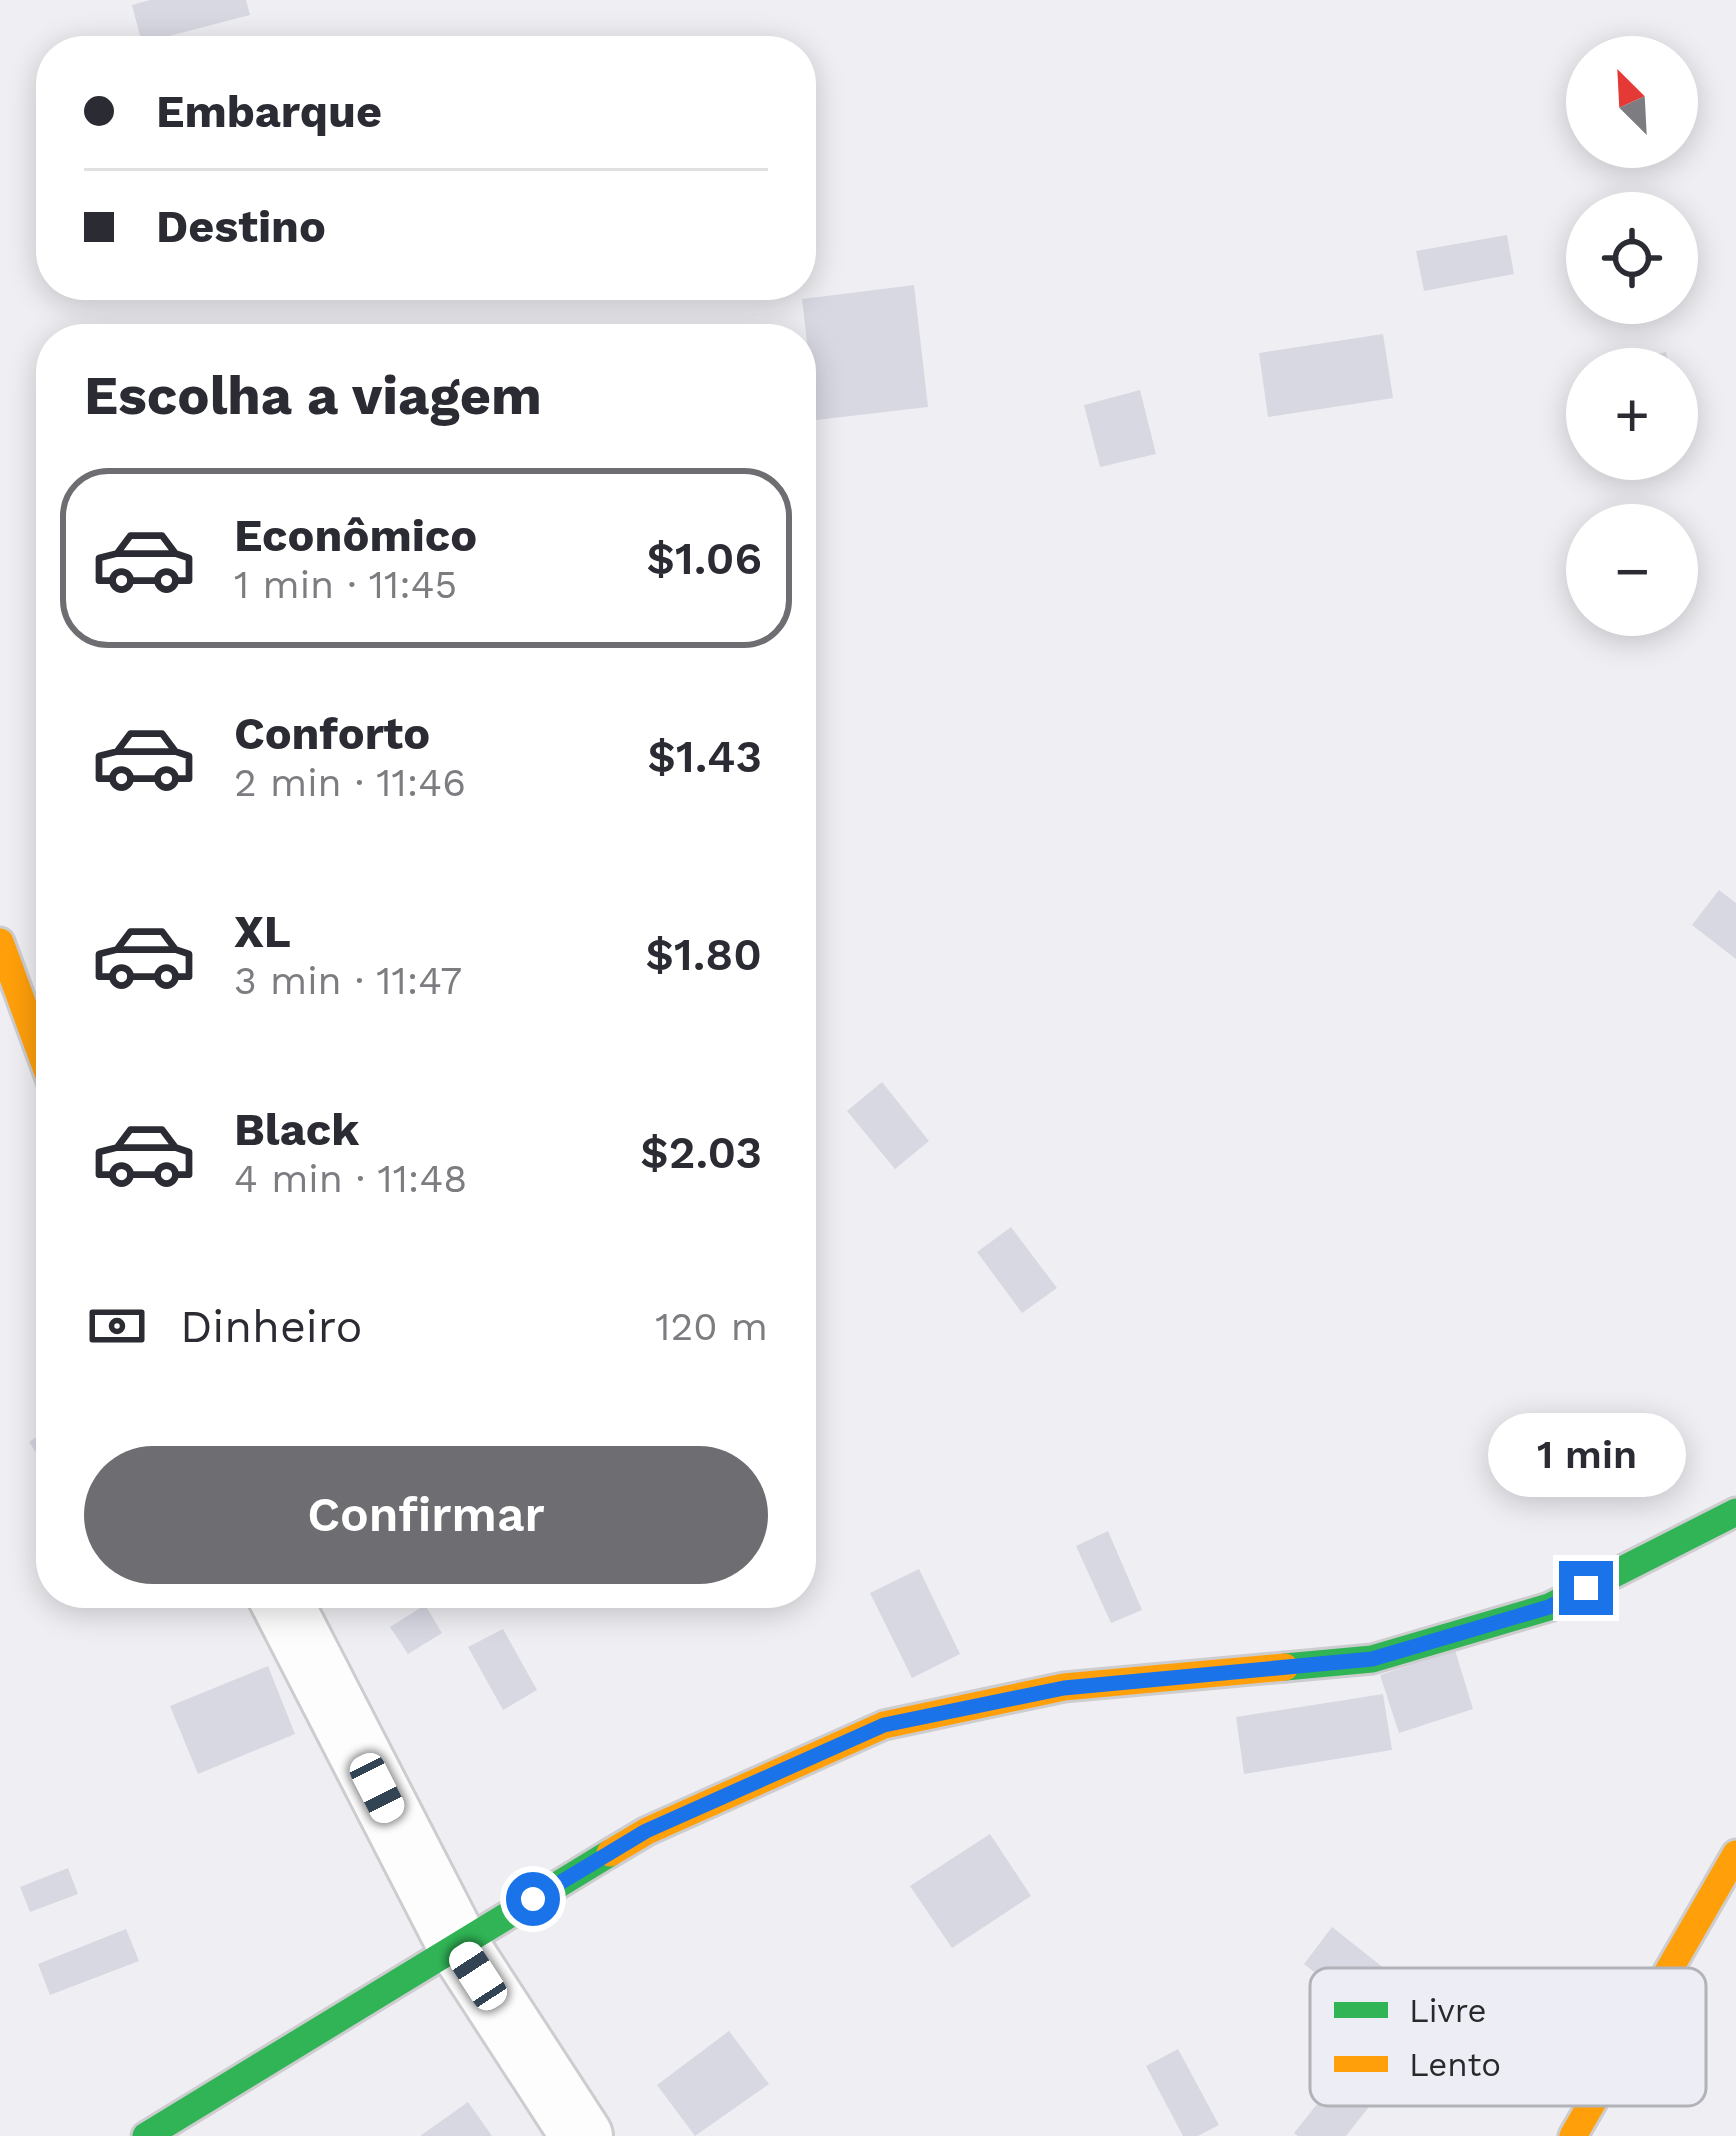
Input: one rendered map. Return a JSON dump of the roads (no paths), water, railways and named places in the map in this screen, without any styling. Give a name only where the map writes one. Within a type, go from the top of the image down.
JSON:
[{"type":"street","points":[[0,942],[36,1040]]},
{"type":"street","points":[[146,2136],[646,1831],[884,1725],[1064,1688],[1372,1659],[1549,1607],[1736,1512]]},
{"type":"street","points":[[285,1608],[458,1945],[582,2136]]},
{"type":"street","points":[[1671,1968],[1736,1854]]},
{"type":"street","points":[[1574,2136],[1591,2106]]}]
